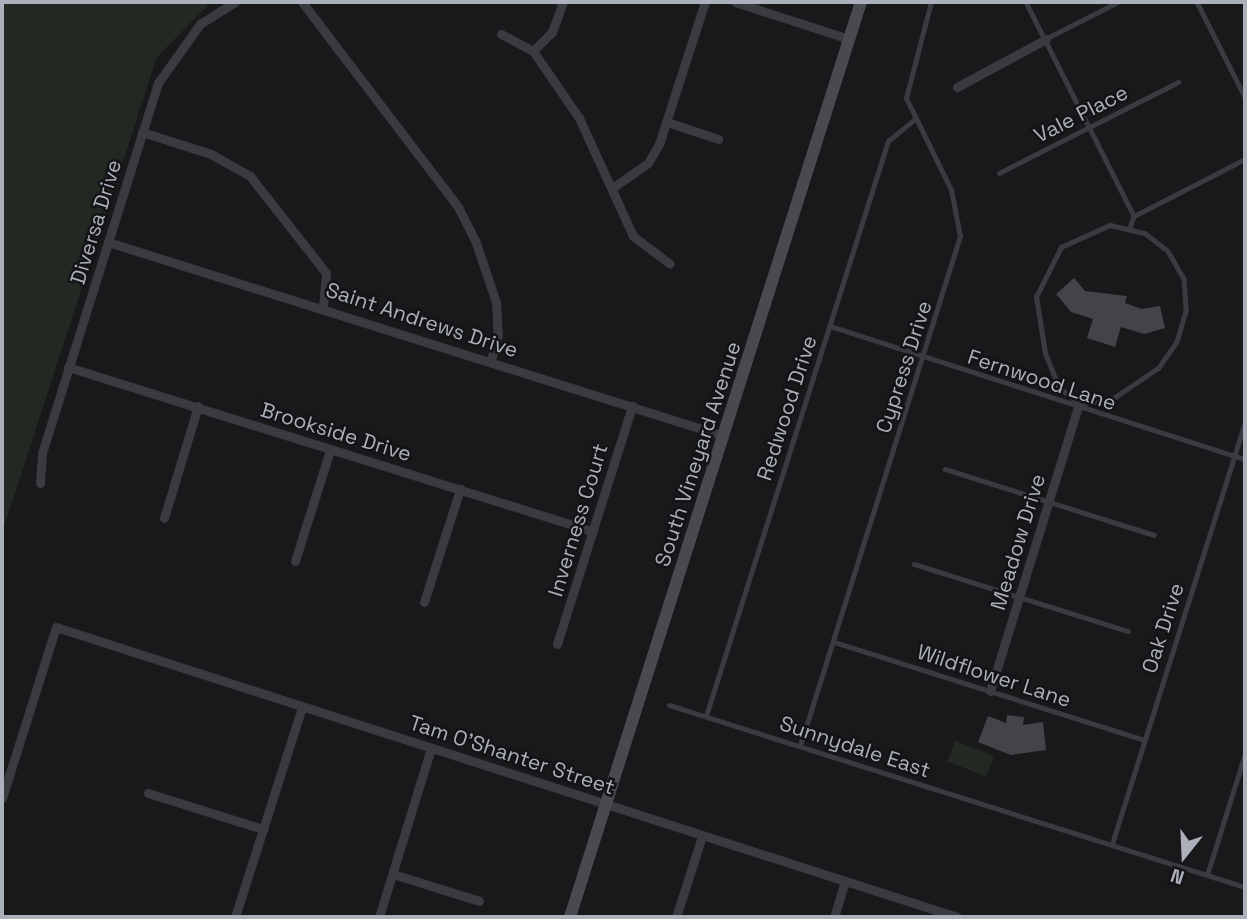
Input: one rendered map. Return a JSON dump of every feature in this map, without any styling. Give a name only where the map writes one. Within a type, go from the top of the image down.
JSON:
[{"type":"main road","name":"South Vineyard Avenue","points":[[570,917],[861,2]]},
{"type":"street","name":"Diversa Drive","points":[[40,483],[42,453],[158,83],[185,41],[236,2]]},
{"type":"street","points":[[302,2],[469,229],[496,302],[498,335],[491,360]]},
{"type":"street","points":[[533,51],[551,32],[564,2]]},
{"type":"street","points":[[615,186],[648,163],[667,122],[705,2]]},
{"type":"street","points":[[735,2],[849,39]]},
{"type":"street","points":[[501,34],[533,51],[615,186],[633,236],[670,264]]},
{"type":"street","points":[[957,87],[1046,39]]},
{"type":"street","points":[[667,122],[718,139]]},
{"type":"street","points":[[142,132],[211,154],[250,176],[326,273],[323,307]]},
{"type":"street","name":"Saint Andrews Drive","points":[[108,242],[323,307],[724,436]]},
{"type":"street","name":"Brookside Drive","points":[[68,367],[592,531]]},
{"type":"street","points":[[164,518],[198,407]]},
{"type":"street","name":"Inverness Court","points":[[557,644],[632,407]]},
{"type":"street","name":"Meadow Drive","points":[[990,691],[1078,407]]},
{"type":"street","points":[[295,561],[330,450]]},
{"type":"street","points":[[424,601],[460,489]]},
{"type":"street","name":"Tam O'Shanter Street","points":[[2,798],[56,627],[957,917]]},
{"type":"street","points":[[235,917],[302,707]]},
{"type":"street","points":[[379,917],[431,748]]},
{"type":"street","points":[[148,793],[263,829]]},
{"type":"street","points":[[676,917],[702,836]]},
{"type":"street","points":[[393,874],[479,901]]},
{"type":"street","points":[[834,917],[845,882]]},
{"type":"lane","name":"Cypress Drive","points":[[800,746],[956,258],[959,214],[906,98],[908,75],[931,2]]},
{"type":"lane","points":[[1026,2],[1134,215],[1130,228]]},
{"type":"lane","points":[[1046,39],[1118,2]]},
{"type":"lane","points":[[1197,2],[1245,97]]},
{"type":"lane","name":"Vale Place","points":[[999,173],[1178,82]]},
{"type":"lane","name":"Redwood Drive","points":[[706,716],[888,141],[914,120]]},
{"type":"lane","points":[[1134,215],[1245,159]]},
{"type":"lane","points":[[1110,225],[1130,228],[1155,238],[1178,266],[1187,294],[1182,327],[1159,368],[1110,401],[1078,407],[1059,388],[1045,353],[1036,312],[1040,283],[1051,259],[1073,238],[1110,225]]},
{"type":"lane","name":"Fernwood Lane","points":[[830,327],[1245,459]]},
{"type":"lane","name":"Oak Drive","points":[[1112,844],[1245,422]]},
{"type":"lane","points":[[945,469],[1154,535]]},
{"type":"lane","points":[[914,564],[1128,631]]},
{"type":"lane","name":"Wildflower Lane","points":[[834,642],[1144,740]]},
{"type":"lane","name":"Sunnydale East","points":[[669,705],[1245,887]]},
{"type":"lane","points":[[1207,875],[1245,754]]},
{"type":"shaded area","points":[[2,2],[211,2],[157,57],[2,533]]},
{"type":"shaded area","points":[[955,741],[994,756],[986,777],[947,762]]},
{"type":"building","points":[[1074,278],[1085,291],[1127,296],[1125,303],[1142,309],[1160,306],[1165,328],[1144,334],[1121,327],[1115,347],[1087,338],[1093,319],[1071,312],[1056,294]]},
{"type":"building","points":[[1007,715],[1024,717],[1023,725],[1043,722],[1046,750],[1011,755],[978,742],[988,716],[1006,723]]}]
